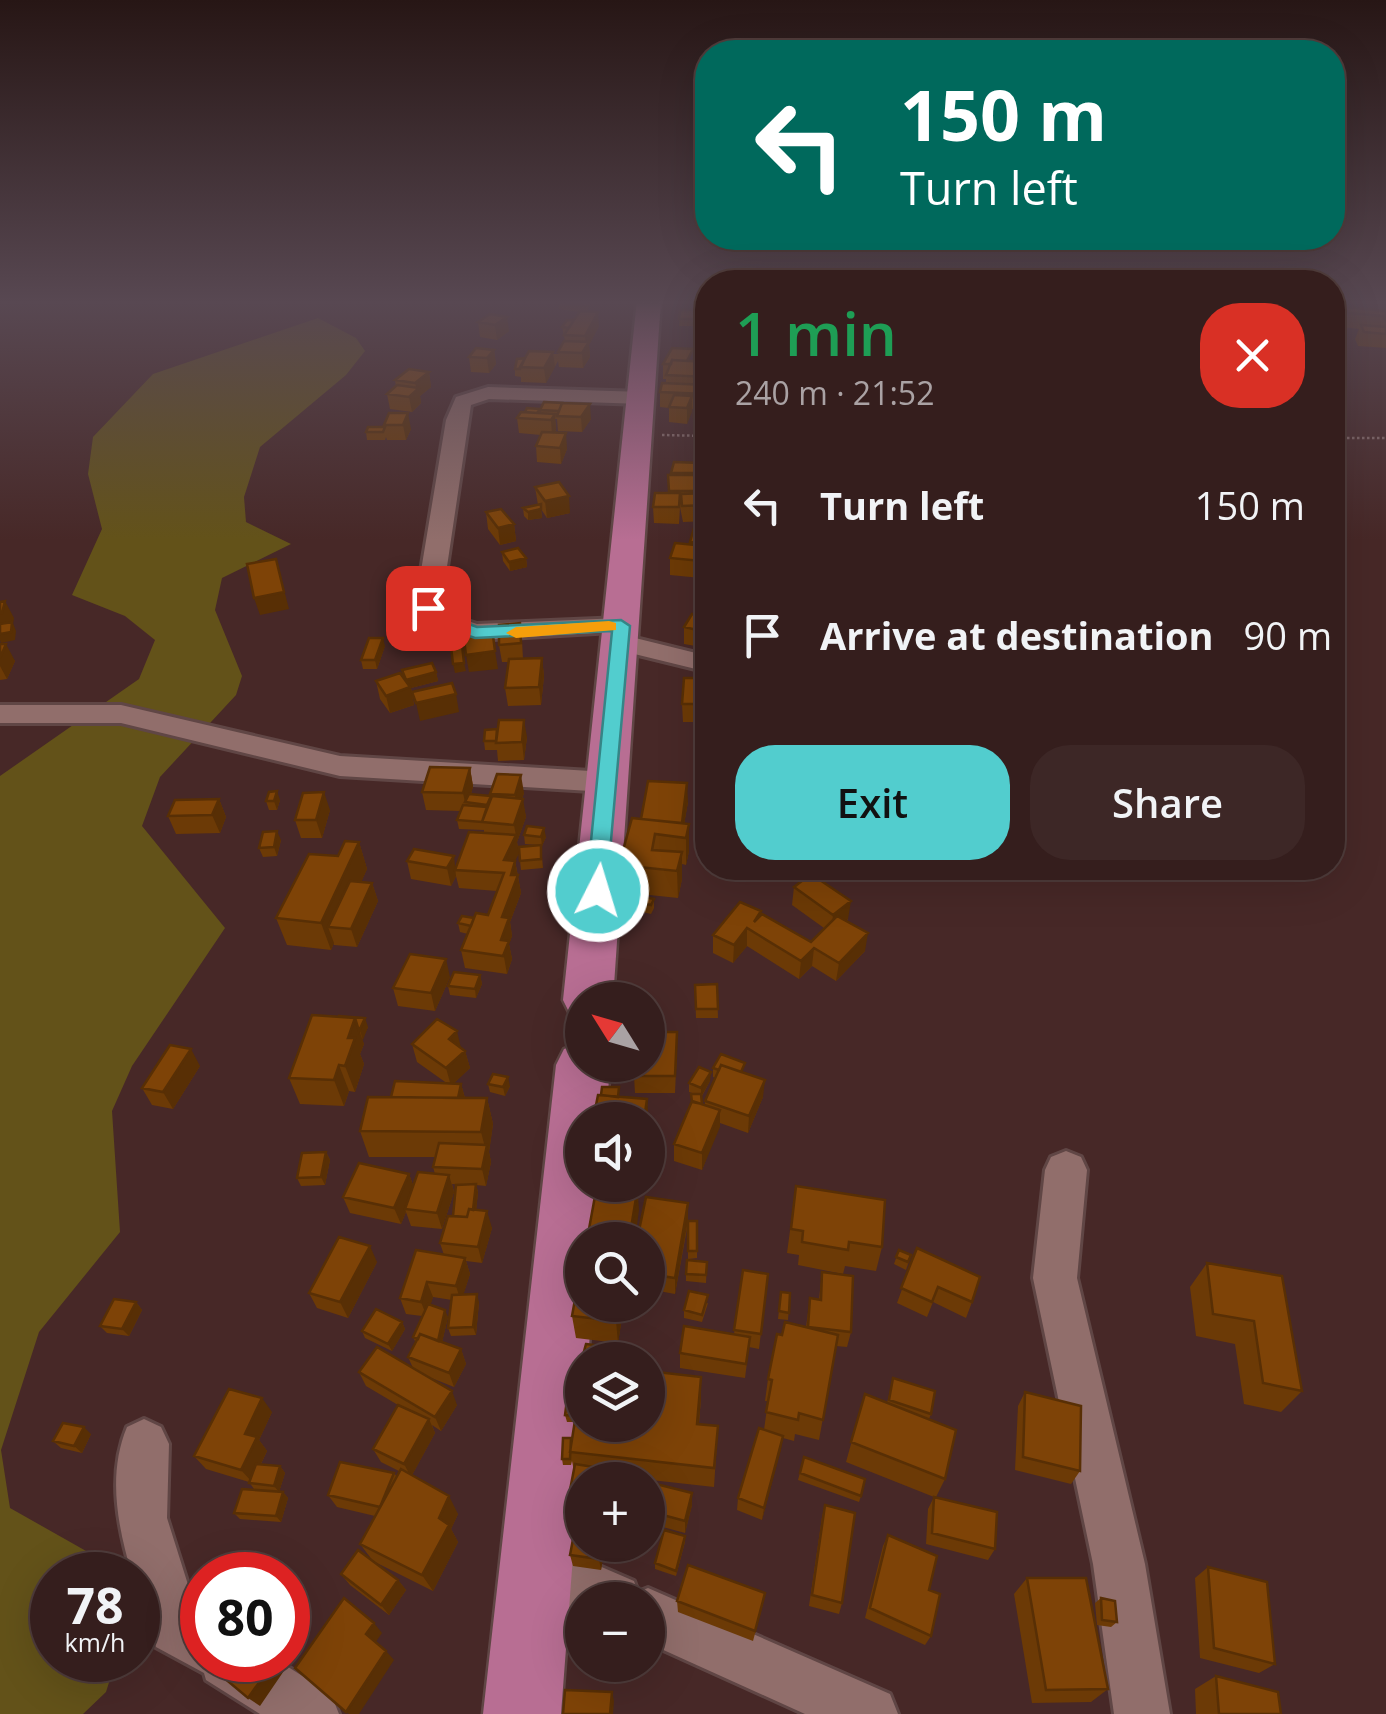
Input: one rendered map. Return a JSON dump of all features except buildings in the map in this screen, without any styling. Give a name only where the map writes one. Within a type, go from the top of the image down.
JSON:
[{"type":"highway","points":[[590,982],[643,380]]},
{"type":"highway","points":[[522,1714],[540,1566],[582,1082]]},
{"type":"street","points":[[640,416],[488,393],[463,401],[456,420],[428,608],[434,618],[475,632],[620,634],[695,660]]},
{"type":"street","points":[[0,714],[121,714],[340,766],[607,782]]},
{"type":"street","points":[[1066,1170],[1055,1278],[1118,1564],[1142,1714]]},
{"type":"street","points":[[144,1444],[141,1518],[175,1628],[180,1631]]},
{"type":"street","points":[[540,1566],[575,1582]]},
{"type":"street","points":[[665,1622],[870,1714]]},
{"type":"street","points":[[261,1682],[312,1714]]},
{"type":"path","points":[[640,416],[695,432]]},
{"type":"path","points":[[1345,438],[1386,438]]},
{"type":"shaded area","points":[[147,380],[340,380],[260,447],[244,497],[246,522],[291,544],[222,578],[215,610],[242,676],[236,695],[160,777],[142,826],[225,928],[132,1066],[112,1111],[120,1232],[39,1332],[1,1450],[10,1508],[88,1552],[30,1552],[30,1682],[109,1682],[106,1692],[83,1714],[0,1714],[0,776],[139,679],[155,640],[125,616],[72,595],[102,529],[88,474],[93,437]]},
{"type":"slow traffic","points":[[516,633],[609,626]]},
{"type":"route","points":[[428,608],[434,618],[475,632],[508,634],[621,626],[598,891]]}]
